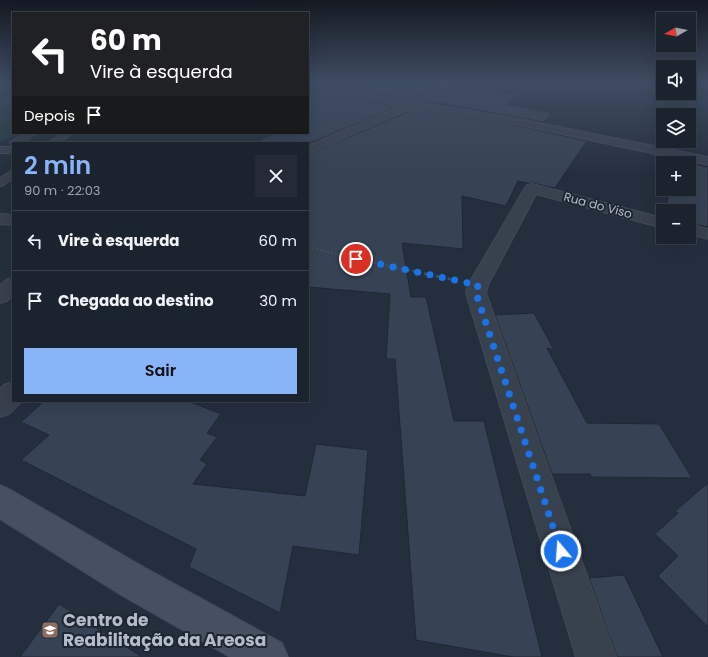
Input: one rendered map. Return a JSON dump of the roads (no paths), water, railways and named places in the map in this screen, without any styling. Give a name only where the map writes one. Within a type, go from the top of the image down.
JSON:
[{"type":"main road","points":[[0,502],[134,582],[268,657]]},
{"type":"street","points":[[309,150],[384,114]]},
{"type":"street","points":[[474,114],[708,161]]},
{"type":"street","name":"Rua do Viso","points":[[596,657],[476,293],[478,285],[532,188],[656,221]]},
{"type":"street","points":[[0,219],[12,220]]},
{"type":"street","points":[[696,231],[708,234]]},
{"type":"street","points":[[0,296],[12,285]]},
{"type":"street","points":[[0,406],[12,394]]},
{"type":"lane","points":[[18,142],[32,134]]},
{"type":"lane","points":[[55,142],[67,134]]},
{"type":"lane","points":[[1,150],[12,145]]},
{"type":"lane","points":[[1,150],[12,150]]},
{"type":"lane","points":[[0,183],[12,174]]},
{"type":"place","name":"Centro de Reabilitação da Areosa","points":[[50,630]]}]
